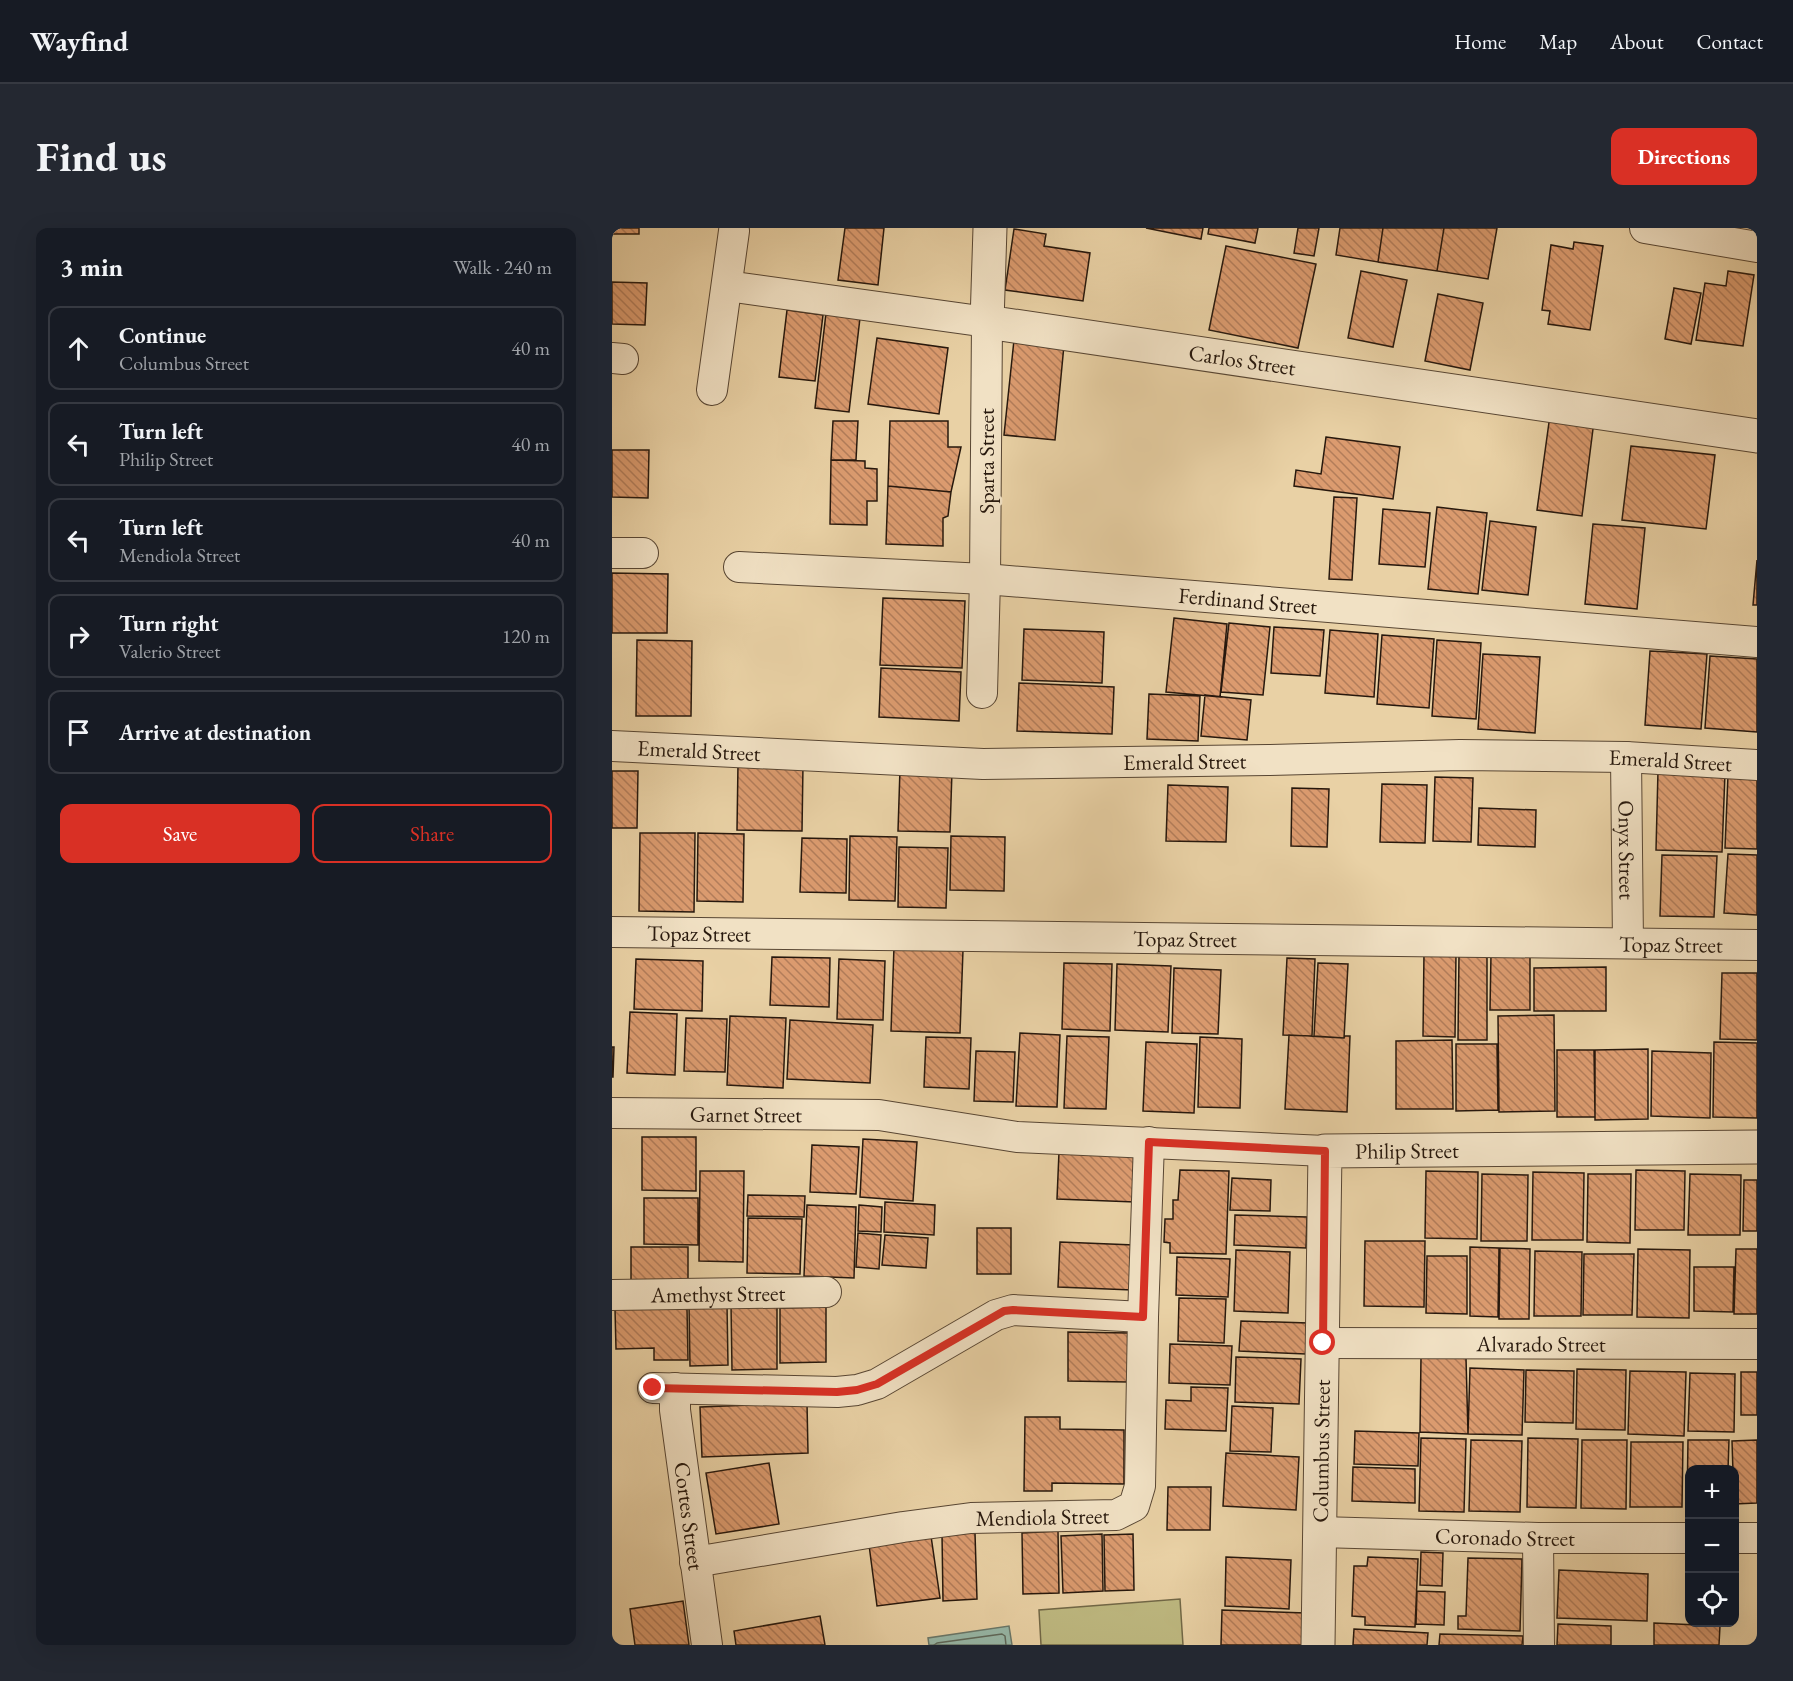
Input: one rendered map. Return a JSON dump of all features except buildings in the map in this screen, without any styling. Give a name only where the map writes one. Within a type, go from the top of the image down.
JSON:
[{"type":"street","name":"Sparta Street","points":[[982,693],[990,228]]},
{"type":"street","points":[[1645,228],[1757,247]]},
{"type":"street","points":[[712,390],[734,231]]},
{"type":"street","name":"Carlos Street","points":[[727,286],[987,322],[1757,436]]},
{"type":"street","points":[[612,553],[643,553]]},
{"type":"street","name":"Ferdinand Street","points":[[739,567],[985,579],[1757,642]]},
{"type":"street","name":"Emerald Street","points":[[612,746],[983,764],[1460,755],[1626,757],[1757,765]]},
{"type":"street","name":"Onyx Street","points":[[1626,757],[1628,943]]},
{"type":"street","name":"Topaz Street","points":[[612,932],[1757,945]]},
{"type":"street","name":"Garnet Street","points":[[612,1113],[879,1115]]},
{"type":"street","name":"Philip Street","points":[[879,1115],[1017,1137],[1325,1151],[1757,1146]]},
{"type":"street","name":"Mendiola Street","points":[[695,1562],[971,1518],[1116,1515],[1134,1506],[1140,1486],[1149,1142]]},
{"type":"street","name":"Columbus Street","points":[[1318,1645],[1325,1151]]},
{"type":"street","name":"Amethyst Street","points":[[612,1295],[826,1292]]},
{"type":"street","name":"Cortes Street","points":[[706,1645],[675,1410],[664,1388],[837,1392],[857,1390],[877,1384],[1004,1311],[1143,1317]]},
{"type":"street","name":"Alvarado Street","points":[[1323,1343],[1757,1344]]},
{"type":"street","name":"Coronado Street","points":[[1319,1532],[1538,1538],[1685,1538]]},
{"type":"street","points":[[1538,1538],[1539,1645]]},
{"type":"street","points":[[1739,1538],[1757,1538]]},
{"type":"shaded area","points":[[1180,1599],[1183,1645],[1041,1645],[1039,1610]]},
{"type":"water","points":[[1009,1626],[1012,1645],[929,1645],[928,1638]]},
{"type":"route","points":[[653,1388],[837,1392],[857,1390],[877,1384],[1004,1311],[1143,1317],[1149,1142],[1325,1151],[1323,1343]]}]
